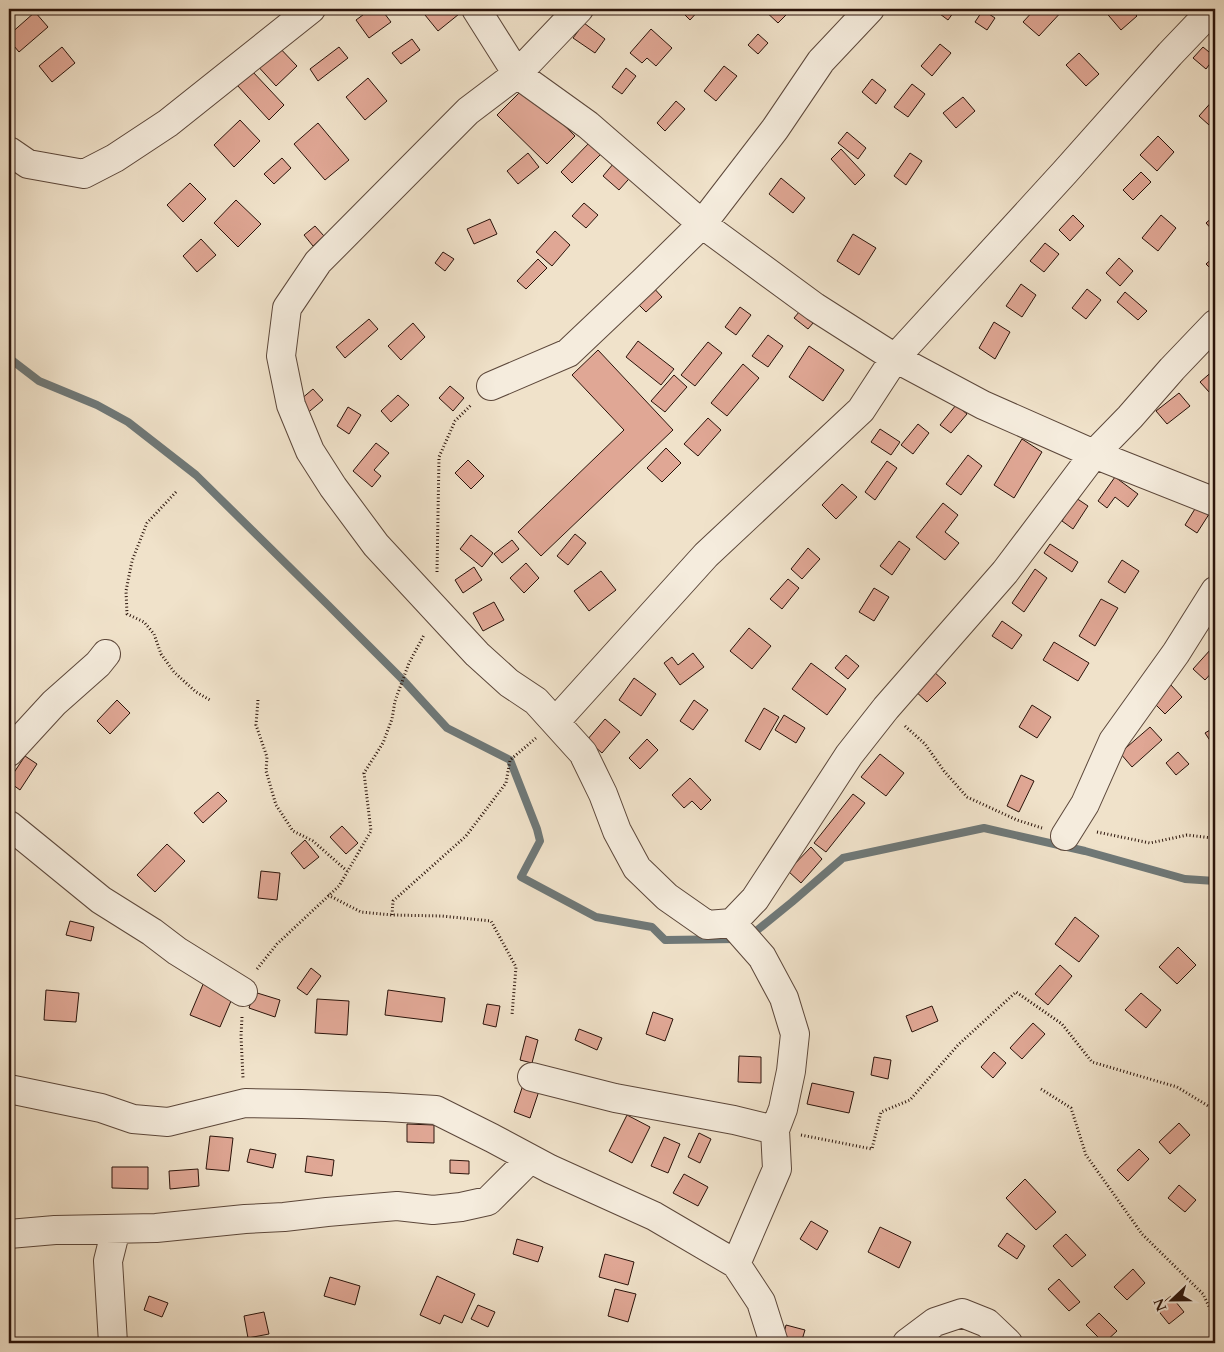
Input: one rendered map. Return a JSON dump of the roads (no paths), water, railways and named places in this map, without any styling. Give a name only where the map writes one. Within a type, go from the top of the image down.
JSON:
[{"type":"street","points":[[9,151],[28,164],[84,174],[115,158],[168,123],[311,9]]},
{"type":"street","points":[[476,9],[516,74],[588,125],[702,224],[815,307],[895,358],[983,405],[1094,454],[1215,502]]},
{"type":"street","points":[[579,9],[516,74],[468,111],[318,262],[287,308],[281,356],[291,405],[310,451],[333,487],[376,545],[477,654],[509,683],[536,701],[584,753],[603,794],[617,832],[637,868],[667,897],[707,924],[732,923],[755,900],[849,755],[886,708],[1005,572],[1094,454],[1215,324]]},
{"type":"street","points":[[491,386],[568,353],[702,224],[775,129],[821,61],[870,9]]},
{"type":"street","points":[[556,721],[706,555],[861,410],[895,358],[1066,172],[1170,54],[1214,9]]},
{"type":"street","points":[[1065,836],[1085,804],[1113,742],[1176,653],[1215,591]]},
{"type":"street","points":[[9,752],[54,703],[98,664],[106,654]]},
{"type":"street","points":[[9,825],[101,900],[152,932],[176,951],[243,992]]},
{"type":"street","points":[[732,923],[762,956],[784,998],[795,1034],[789,1081],[783,1109],[775,1130],[777,1169],[736,1264]]},
{"type":"street","points":[[532,1077],[616,1098],[734,1120],[775,1130]]},
{"type":"street","points":[[9,1089],[100,1108],[133,1118],[168,1122],[244,1104],[386,1106],[436,1110],[530,1159],[654,1216],[736,1264],[761,1302],[774,1343]]},
{"type":"street","points":[[9,1234],[55,1230],[156,1228],[237,1219],[284,1217],[398,1206],[433,1210],[461,1207],[488,1200],[530,1159]]},
{"type":"street","points":[[113,1343],[108,1261],[116,1229]]},
{"type":"street","points":[[907,1343],[935,1322],[962,1313],[987,1323],[1008,1343]]},
{"type":"waterway","points":[[9,358],[39,381],[97,405],[128,422],[196,475],[403,680],[447,728],[510,760],[540,841],[521,877],[596,917],[652,927],[665,940],[737,939]]},
{"type":"waterway","points":[[750,936],[843,858],[984,828],[1085,851],[1185,879],[1215,881]]}]
